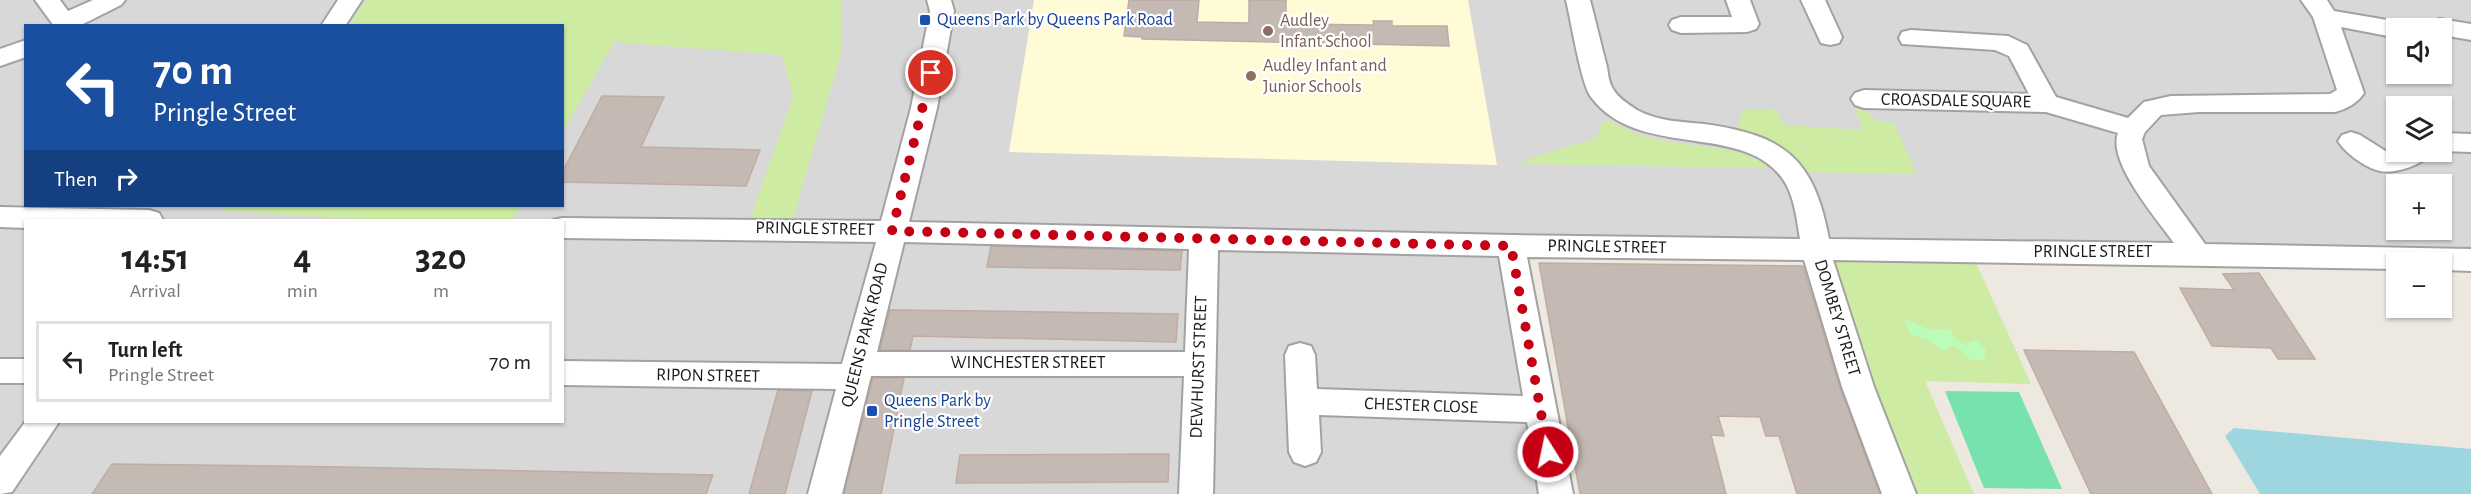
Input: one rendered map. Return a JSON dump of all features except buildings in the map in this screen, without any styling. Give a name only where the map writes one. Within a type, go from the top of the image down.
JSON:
[{"type":"street","points":[[47,0],[66,24],[113,0]]},
{"type":"street","points":[[334,24],[350,0]]},
{"type":"street","name":"QUEENS PARK ROAD","points":[[825,494],[927,94],[942,10],[939,0]]},
{"type":"street","name":"DOMBEY STREET","points":[[1578,0],[1599,91],[1608,103],[1643,124],[1750,143],[1775,155],[1792,172],[1804,194],[1816,250],[1858,386],[1899,494]]},
{"type":"street","points":[[1681,25],[1747,24],[1738,0]]},
{"type":"street","points":[[1813,0],[1830,37]]},
{"type":"street","points":[[2319,9],[2386,27]]},
{"type":"street","points":[[2196,253],[2136,168],[2129,139],[2133,128],[2152,108],[2199,103],[2335,103],[2351,93],[2319,9]]},
{"type":"street","points":[[2452,29],[2471,32]]},
{"type":"street","name":"CROASDALE SQUARE","points":[[1911,38],[1999,42],[2018,51],[2047,103]]},
{"type":"street","points":[[0,58],[24,49]]},
{"type":"street","name":"CROASDALE SQUARE","points":[[1864,99],[2047,103],[2133,128]]},
{"type":"street","points":[[2351,141],[2383,162],[2386,162]]},
{"type":"street","points":[[2452,142],[2471,143]]},
{"type":"street","points":[[0,217],[99,219]]},
{"type":"street","name":"PRINGLE STREET","points":[[564,228],[747,228],[1511,246],[2196,253],[2471,260]]},
{"type":"street","name":"DEWHURST STREET","points":[[1196,494],[1198,364],[1204,239]]},
{"type":"street","points":[[1511,246],[1556,494]]},
{"type":"street","points":[[1300,355],[1305,452]]},
{"type":"street","name":"WINCHESTER STREET","points":[[856,370],[1198,364]]},
{"type":"street","name":"RIPON STREET","points":[[564,373],[856,370]]},
{"type":"street","points":[[0,371],[24,371]]},
{"type":"street","name":"CHESTER CLOSE","points":[[1301,401],[1541,410]]},
{"type":"street","points":[[0,482],[42,423]]},
{"type":"shaded area","points":[[0,0],[2471,0],[2471,267],[2452,264],[2452,252],[2386,252],[2386,261],[1501,241],[1538,494],[0,494]]},
{"type":"shaded area","name":"Audley Infant and Junior Schools","points":[[1034,0],[1468,0],[1497,165],[1009,152]]},
{"type":"green space","points":[[366,0],[841,0],[841,54],[790,229],[747,228],[793,96],[782,55],[614,42],[564,130],[564,24],[349,24]]},
{"type":"green space","points":[[1775,109],[1784,125],[1863,130],[1855,109],[1867,111],[1874,120],[1894,123],[1917,174],[1792,172],[1734,139],[1743,110]]},
{"type":"green space","points":[[1608,120],[1652,138],[1740,153],[1766,165],[1766,168],[1521,164],[1530,158],[1593,139],[1599,133],[1601,124]]},
{"type":"green space","points":[[226,207],[520,207],[513,219],[363,219],[224,211]]},
{"type":"green space","points":[[1816,250],[1972,254],[2031,384],[1925,381],[1974,494],[1906,494]]},
{"type":"green space","points":[[1904,319],[1931,330],[1950,329],[1955,339],[1965,344],[1976,340],[1986,349],[1984,360],[1970,360],[1960,349],[1952,346],[1944,352],[1929,340],[1911,335]]},
{"type":"green space","points":[[1945,391],[2019,392],[2062,489],[1984,488]]},
{"type":"water","points":[[2234,428],[2471,449],[2471,494],[2260,494],[2225,436]]},
{"type":"place","name":"Queens Park by Queens Park Road","points":[[925,20]]},
{"type":"place","name":"Audley Infant School","points":[[1268,31]]},
{"type":"place","name":"Audley Infant and Junior Schools","points":[[1251,76]]},
{"type":"place","name":"Queens Park by Pringle Street","points":[[872,411]]},
{"type":"route","points":[[931,73],[892,231],[1511,246],[1548,452]]}]
